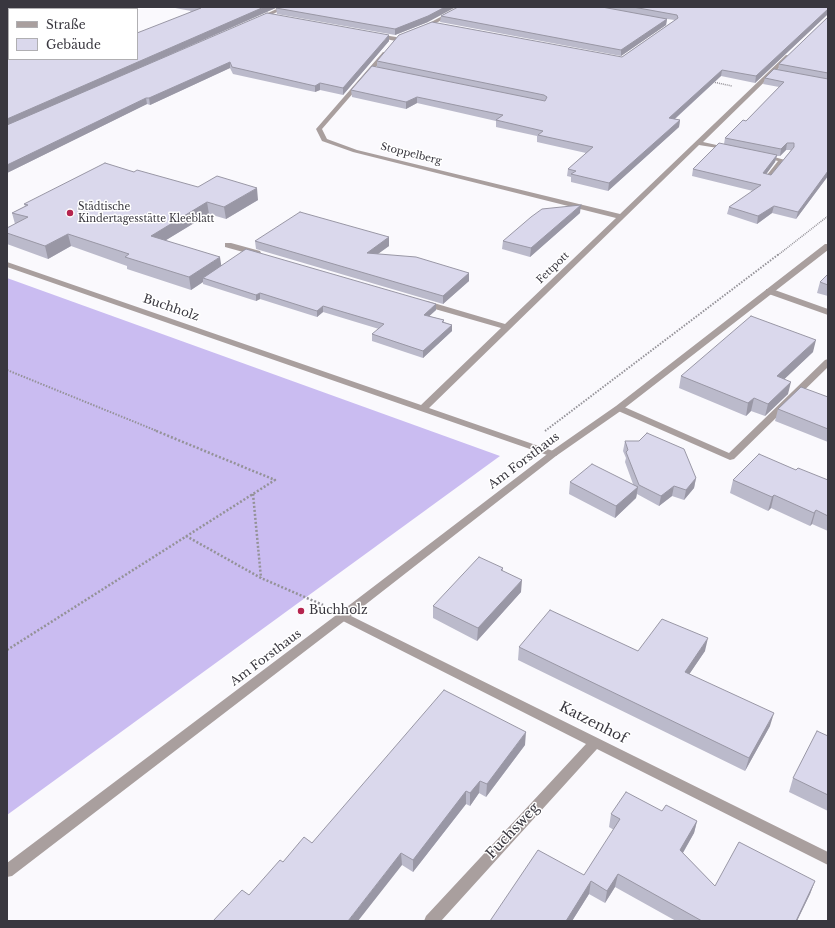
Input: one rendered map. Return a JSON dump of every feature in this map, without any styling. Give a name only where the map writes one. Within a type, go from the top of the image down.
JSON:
[{"type":"street","points":[[252,22],[286,7]]},
{"type":"street","points":[[417,30],[464,7]]},
{"type":"street","points":[[266,15],[274,17]]},
{"type":"street","points":[[431,24],[439,26]]},
{"type":"street","points":[[373,35],[396,39]]},
{"type":"street","name":"Stoppelberg","points":[[403,36],[396,39],[372,69],[319,129],[324,140],[363,152],[621,217]]},
{"type":"street","name":"Fettpott","points":[[423,408],[698,143],[754,90],[775,73],[794,51]]},
{"type":"street","points":[[372,69],[379,71]]},
{"type":"street","points":[[698,143],[736,151]]},
{"type":"street","points":[[759,155],[784,158],[766,180]]},
{"type":"street","points":[[228,245],[265,256]]},
{"type":"street","name":"Am Forsthaus","points":[[7,871],[343,616],[553,454],[619,408],[828,246]]},
{"type":"street","name":"Buchholz","points":[[7,264],[553,454]]},
{"type":"street","points":[[769,292],[828,312]]},
{"type":"street","points":[[416,300],[506,327]]},
{"type":"street","points":[[619,408],[730,457],[828,362]]},
{"type":"street","name":"Katzenhof","points":[[343,616],[828,859]]},
{"type":"street","name":"Fuchsweg","points":[[431,921],[596,742]]},
{"type":"path","points":[[709,82],[754,90]]},
{"type":"path","points":[[536,448],[537,437],[828,216]]},
{"type":"path","points":[[7,370],[275,480],[7,650]]},
{"type":"path","points":[[253,494],[261,578]]},
{"type":"path","points":[[186,536],[261,578],[324,606]]},
{"type":"shaded area","points":[[7,278],[500,456],[7,815]]},
{"type":"building","points":[[197,7],[264,7],[7,119],[7,25],[8,60],[138,60],[138,33],[201,8]]},
{"type":"building","points":[[445,7],[428,16],[395,29],[276,8]]},
{"type":"building","points":[[458,7],[602,7],[667,19],[621,50],[441,16]]},
{"type":"building","points":[[633,7],[828,7],[828,9],[756,76],[722,70],[669,118],[680,120],[609,183],[571,174],[576,171],[568,169],[593,147],[538,135],[543,131],[496,120],[503,115],[417,97],[406,102],[351,90],[372,66],[545,101],[547,97],[544,95],[377,61],[399,35],[432,22],[622,57],[678,18],[677,15]]},
{"type":"building","points":[[267,13],[389,35],[343,88],[320,83],[315,86],[232,67],[230,62],[146,98],[7,165],[7,125]]},
{"type":"building","points":[[828,17],[828,73],[779,64]]},
{"type":"building","points":[[774,69],[828,79],[828,171],[798,212],[774,206],[758,216],[729,207],[761,185],[693,169],[719,143],[777,155],[763,173],[771,175],[794,147],[794,143],[787,143],[781,149],[725,138],[743,120],[746,121],[784,82],[765,78]]},
{"type":"building","points":[[105,163],[134,172],[137,170],[198,187],[217,176],[257,188],[224,207],[207,202],[151,236],[220,257],[189,277],[125,257],[129,254],[68,234],[45,246],[7,233],[7,228],[28,217],[12,213],[28,205],[24,204]]},
{"type":"building","points":[[581,205],[531,248],[503,241],[542,209]]},
{"type":"building","points":[[300,212],[389,237],[367,253],[416,257],[469,273],[443,296],[255,241]]},
{"type":"building","points":[[246,249],[436,304],[424,315],[444,320],[442,322],[452,325],[423,351],[372,334],[384,324],[323,306],[317,311],[260,293],[256,295],[203,278]]},
{"type":"building","points":[[828,274],[828,285],[820,282]]},
{"type":"building","points":[[751,316],[816,340],[777,376],[791,382],[768,404],[754,398],[748,403],[681,376]]},
{"type":"building","points":[[801,387],[828,397],[828,429],[778,409]]},
{"type":"building","points":[[647,433],[684,449],[696,478],[686,490],[674,486],[661,496],[639,485],[626,452],[628,450],[625,441],[639,441]]},
{"type":"building","points":[[759,454],[796,470],[798,468],[828,480],[828,516],[816,510],[814,513],[774,495],[772,497],[733,480]]},
{"type":"building","points":[[592,464],[638,487],[616,506],[570,482]]},
{"type":"building","points":[[479,557],[503,568],[501,570],[522,580],[478,628],[433,606]]},
{"type":"building","points":[[550,610],[638,651],[662,619],[708,638],[685,672],[774,713],[749,758],[519,647]]},
{"type":"building","points":[[444,690],[526,732],[487,784],[480,781],[470,793],[466,791],[413,860],[401,853],[348,921],[213,921],[242,890],[249,895],[280,860],[283,862],[304,837],[312,843]]},
{"type":"building","points":[[817,731],[828,736],[828,795],[793,778]]},
{"type":"building","points":[[626,792],[662,811],[666,805],[697,821],[680,850],[715,886],[739,842],[815,881],[796,921],[702,921],[618,874],[607,891],[591,881],[566,921],[490,921],[538,850],[584,875],[620,819],[611,814]]},
{"type":"place","name":"Städtische Kindertagesstätte Kleeblatt","points":[[70,213]]},
{"type":"place","name":"Buchholz","points":[[301,611]]}]
